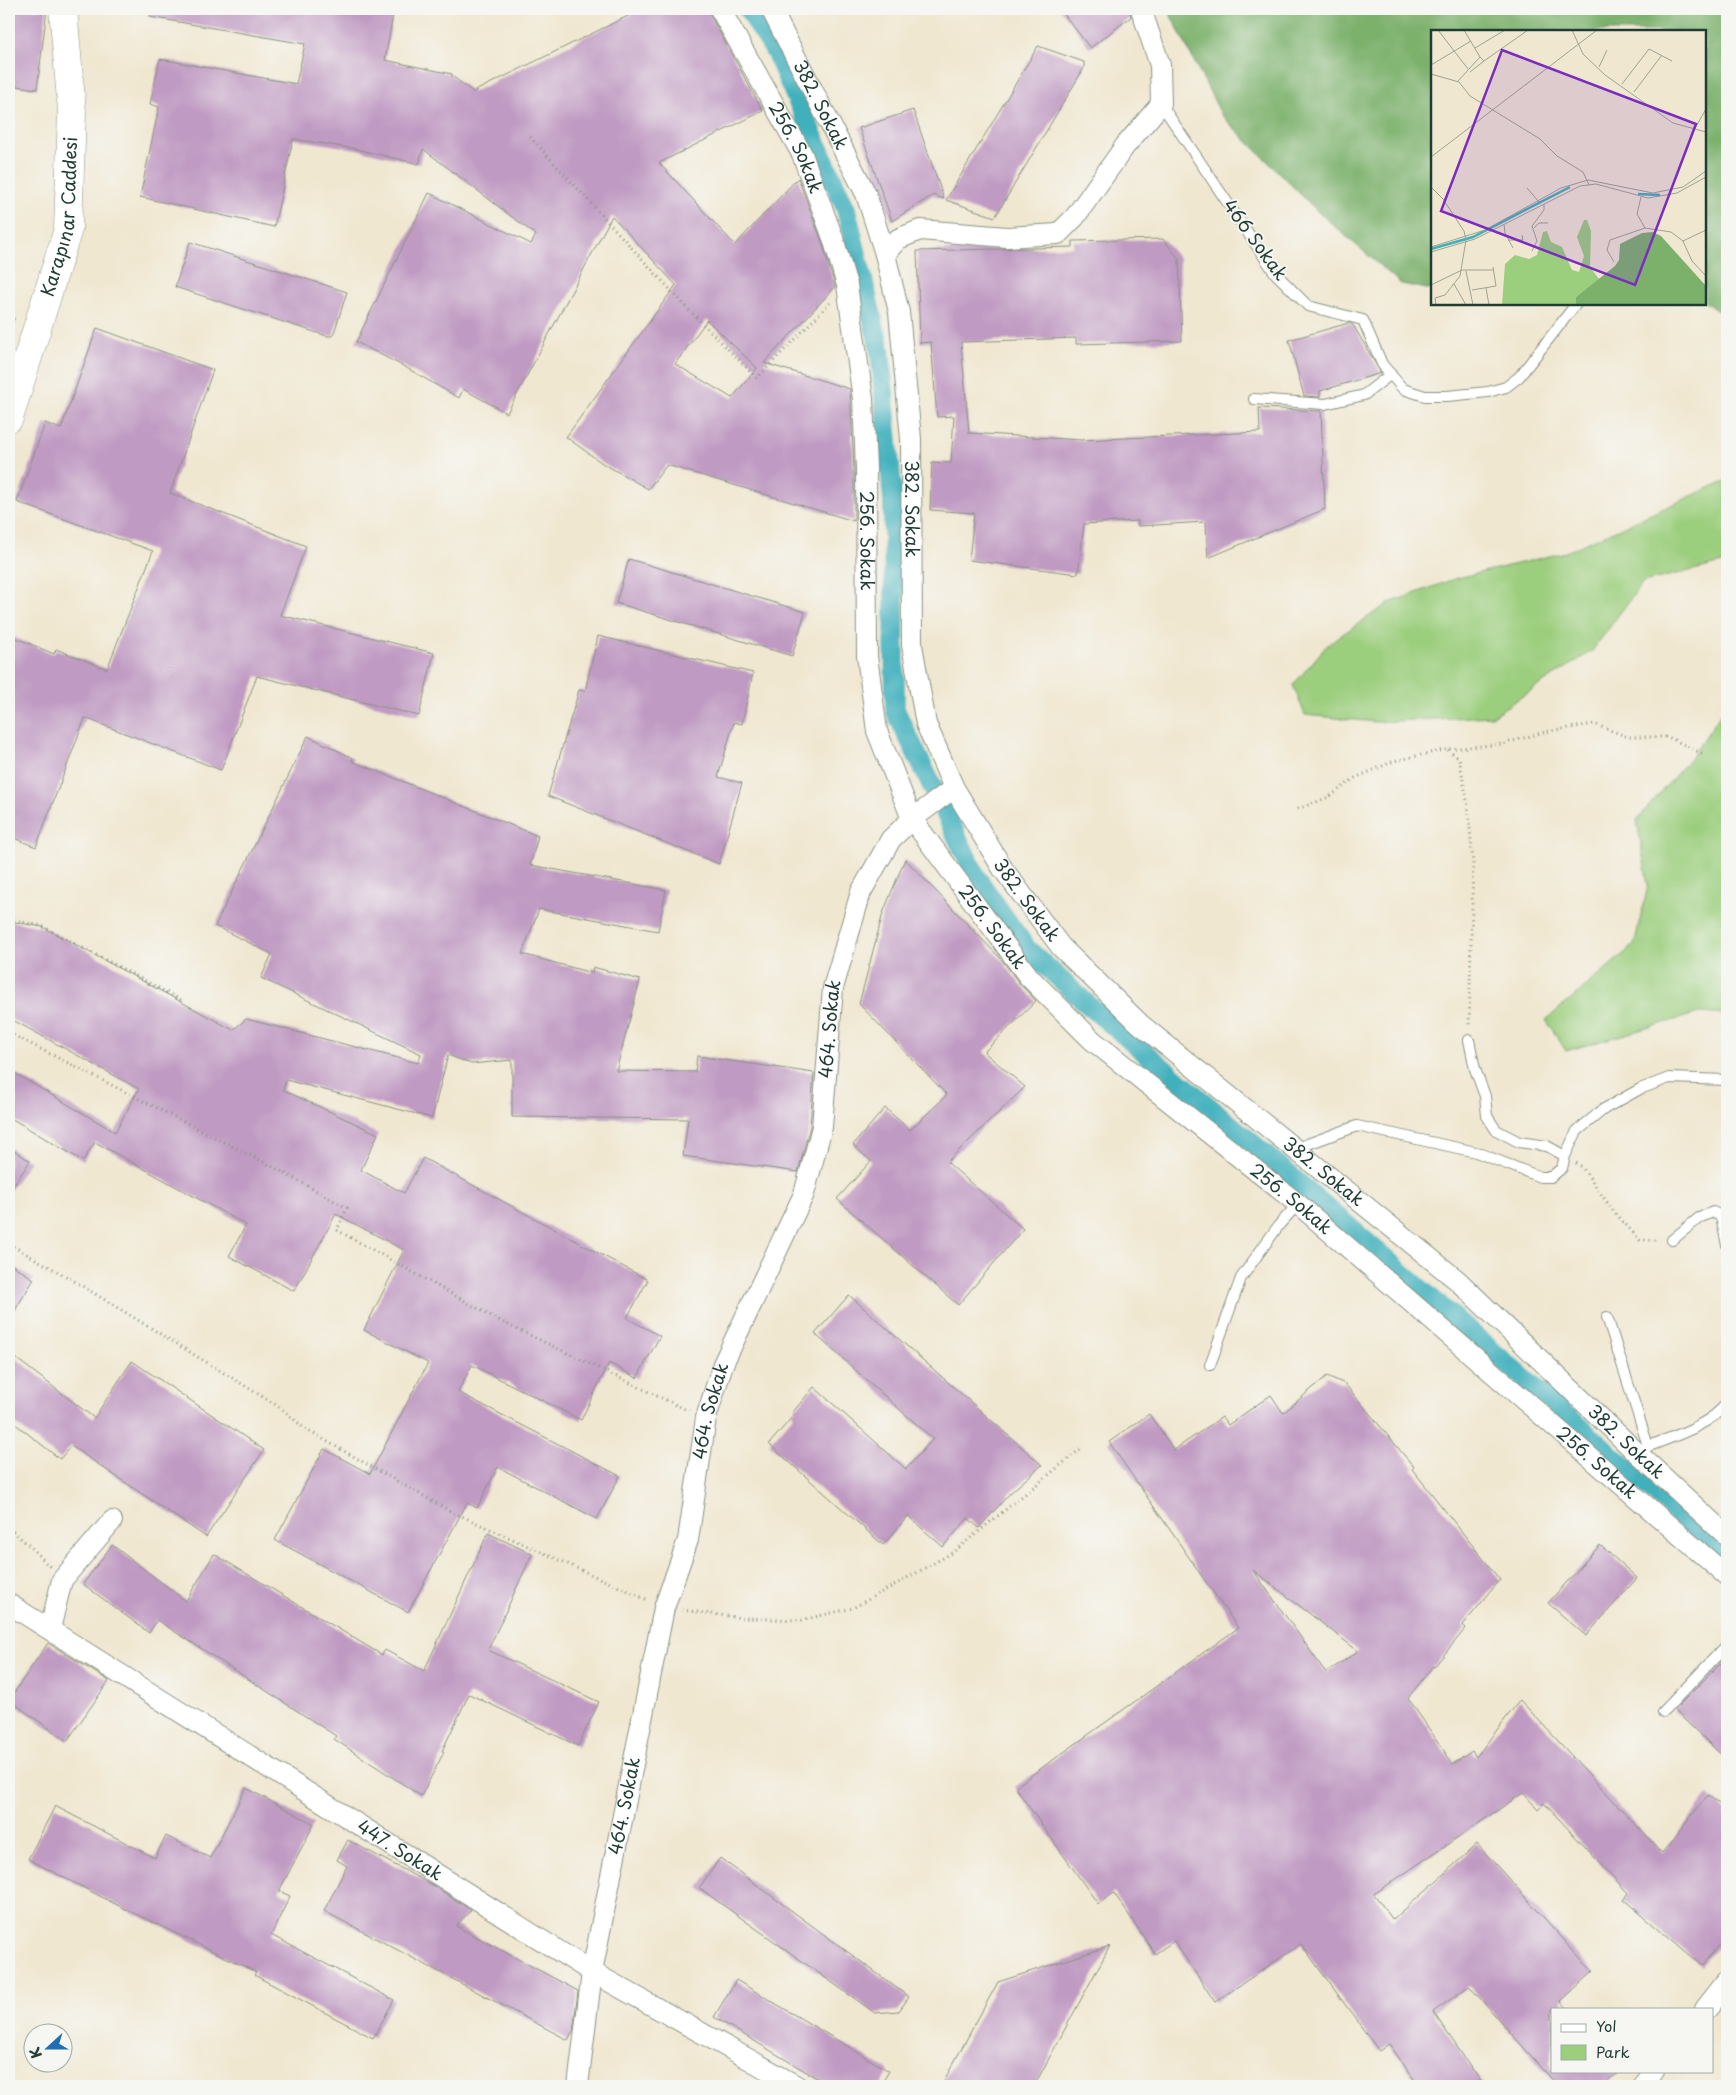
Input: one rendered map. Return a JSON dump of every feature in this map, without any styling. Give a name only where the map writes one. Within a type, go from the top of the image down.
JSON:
[{"type":"street","name":"Karapınar Caddesi","points":[[9,418],[68,229],[72,112],[63,9]]},
{"type":"street","name":"256. Sokak","points":[[720,9],[802,154],[833,238],[847,285],[864,399],[867,656],[877,731],[918,814],[1029,976],[1092,1040],[1298,1204],[1727,1576]]},
{"type":"street","name":"382. Sokak","points":[[771,9],[866,194],[885,254],[899,312],[911,439],[912,645],[926,724],[953,789],[1003,869],[1061,948],[1140,1024],[1457,1280],[1642,1449],[1727,1536]]},
{"type":"street","points":[[885,254],[898,239],[920,230],[1007,237],[1058,234],[1076,218],[1125,146],[1161,104],[1160,65],[1141,9]]},
{"type":"street","name":"464. Sokak","points":[[578,2086],[592,1972],[664,1608],[688,1540],[706,1418],[722,1364],[804,1194],[822,1127],[833,988],[861,892],[891,839],[918,814],[953,789]]},
{"type":"street","points":[[50,1629],[62,1580],[112,1521]]},
{"type":"street","name":"447. Sokak","points":[[9,1604],[592,1972],[797,2086]]},
{"type":"street","points":[[1706,2008],[1727,1981]]},
{"type":"street","points":[[1642,2086],[1653,2072]]},
{"type":"lane","name":"466 Sokak","points":[[1161,104],[1275,273],[1308,306],[1363,320],[1382,364],[1403,389],[1425,396],[1488,392],[1506,387],[1519,377],[1575,305]]},
{"type":"lane","points":[[1254,399],[1325,404],[1364,395],[1391,374]]},
{"type":"lane","points":[[1469,1040],[1475,1069],[1485,1096],[1487,1116],[1496,1130],[1519,1142],[1547,1146],[1565,1156]]},
{"type":"lane","points":[[1294,1148],[1357,1126],[1476,1152],[1540,1177],[1551,1177],[1562,1168],[1565,1156],[1577,1131],[1604,1109],[1640,1089],[1669,1078],[1727,1080]]},
{"type":"lane","points":[[1210,1365],[1241,1278],[1279,1225],[1298,1204]]},
{"type":"lane","points":[[1672,1240],[1699,1218],[1713,1212],[1721,1216],[1727,1246]]},
{"type":"lane","points":[[1607,1316],[1642,1449],[1690,1429],[1720,1412],[1727,1403]]},
{"type":"lane","points":[[1663,1712],[1727,1645]]},
{"type":"path","points":[[530,137],[688,309],[757,378],[847,285]]},
{"type":"path","points":[[1298,809],[1329,797],[1355,778],[1394,760],[1448,749],[1504,744],[1544,732],[1594,724],[1628,736],[1668,737],[1705,755]]},
{"type":"path","points":[[1448,749],[1459,758],[1468,806],[1473,863],[1469,1040]]},
{"type":"path","points":[[9,919],[42,926],[181,1000]]},
{"type":"path","points":[[9,1033],[279,1170],[347,1208],[337,1230],[502,1322],[706,1418]]},
{"type":"path","points":[[1565,1156],[1582,1167],[1613,1211],[1640,1240],[1672,1240]]},
{"type":"path","points":[[9,1244],[71,1279],[280,1408],[305,1429],[450,1511],[664,1608],[742,1618],[802,1620],[854,1608],[952,1554],[1083,1448]]},
{"type":"path","points":[[9,1528],[34,1549],[62,1580]]},
{"type":"green space","points":[[1171,9],[1727,9],[1727,318],[1706,303],[1706,30],[1431,30],[1431,290],[1401,284],[1317,211],[1222,116],[1171,16]]},
{"type":"green space","points":[[1727,480],[1727,562],[1643,582],[1592,651],[1492,716],[1376,722],[1305,715],[1293,685],[1328,644],[1389,603],[1454,579],[1566,552]]},
{"type":"green space","points":[[1727,705],[1727,1015],[1699,1013],[1566,1051],[1546,1020],[1634,945],[1648,886],[1637,820],[1692,756]]},
{"type":"building","points":[[9,9],[47,9],[37,89],[9,85]]},
{"type":"building","points":[[150,9],[394,9],[385,60],[452,74],[452,76],[473,92],[642,9],[708,9],[763,111],[659,163],[735,245],[798,178],[822,242],[835,287],[764,363],[850,389],[854,469],[854,521],[667,465],[648,489],[602,463],[566,437],[676,285],[612,216],[507,413],[463,389],[459,398],[356,342],[429,193],[531,244],[536,235],[423,149],[419,164],[356,149],[293,139],[274,227],[140,197],[159,107],[150,104],[160,59],[296,84],[305,44],[150,17]],"holes":[[[707,320],[757,368],[732,398],[675,364]]]},
{"type":"building","points":[[1060,9],[1129,9],[1131,17],[1090,48]]},
{"type":"building","points":[[1038,46],[1084,62],[1084,68],[995,217],[946,200]]},
{"type":"building","points":[[913,110],[944,199],[933,195],[892,221],[859,128]]},
{"type":"building","points":[[1163,239],[1179,259],[1182,341],[1076,344],[1076,338],[961,342],[969,433],[1081,440],[1260,432],[1259,408],[1321,411],[1325,509],[1208,558],[1206,522],[1138,526],[1138,521],[1084,524],[1078,574],[969,560],[974,513],[930,510],[932,462],[951,463],[954,416],[937,417],[931,342],[920,343],[917,251],[1073,247],[1073,241]]},
{"type":"building","points":[[190,242],[347,292],[333,336],[327,336],[175,287]]},
{"type":"building","points":[[1349,323],[1353,325],[1381,373],[1320,391],[1320,397],[1304,396],[1289,340]]},
{"type":"building","points":[[97,328],[213,370],[170,493],[306,546],[280,615],[434,653],[419,716],[257,676],[221,770],[85,718],[36,847],[9,836],[9,635],[54,654],[56,649],[107,669],[153,551],[17,502],[45,423],[61,429]]},
{"type":"building","points":[[629,559],[805,612],[792,656],[616,603]]},
{"type":"building","points":[[598,636],[753,673],[742,724],[734,722],[718,777],[742,783],[719,864],[548,796],[579,690],[585,691]]},
{"type":"building","points":[[308,736],[353,758],[352,761],[538,836],[530,865],[666,890],[658,931],[539,909],[522,954],[592,973],[593,967],[640,980],[616,1071],[695,1072],[697,1056],[814,1073],[810,1126],[798,1172],[683,1156],[688,1119],[512,1117],[512,1060],[471,1064],[448,1055],[432,1118],[286,1080],[283,1090],[378,1134],[361,1170],[404,1193],[423,1158],[648,1280],[627,1318],[660,1336],[637,1378],[609,1363],[581,1420],[472,1365],[458,1392],[620,1476],[597,1519],[498,1467],[477,1508],[467,1503],[408,1612],[275,1540],[324,1449],[370,1474],[428,1363],[364,1330],[404,1250],[336,1214],[294,1291],[229,1256],[246,1225],[95,1142],[83,1161],[9,1117],[9,1070],[115,1132],[139,1089],[9,1018],[9,921],[43,927],[233,1030],[246,1019],[418,1063],[421,1054],[261,978],[272,954],[215,926]]},
{"type":"building","points":[[905,859],[1001,959],[1036,1001],[984,1052],[1025,1087],[947,1162],[1023,1229],[958,1305],[837,1199],[871,1161],[853,1145],[885,1108],[910,1130],[947,1095],[859,1004],[883,913]]},
{"type":"building","points":[[9,1147],[30,1161],[9,1192]]},
{"type":"building","points":[[9,1263],[34,1279],[9,1320]]},
{"type":"building","points":[[849,1295],[1042,1465],[1010,1493],[979,1528],[968,1518],[943,1547],[908,1516],[883,1545],[769,1444],[794,1415],[792,1413],[814,1387],[906,1469],[933,1439],[815,1334]]},
{"type":"building","points":[[9,1353],[94,1418],[132,1361],[264,1450],[206,1537],[71,1446],[60,1459],[9,1419]]},
{"type":"building","points":[[1327,1376],[1345,1384],[1414,1467],[1412,1469],[1500,1580],[1463,1625],[1466,1628],[1408,1698],[1453,1764],[1472,1751],[1476,1757],[1520,1700],[1662,1853],[1708,1795],[1727,1810],[1727,1936],[1702,1966],[1623,1899],[1628,1893],[1544,1803],[1538,1809],[1523,1793],[1374,1894],[1393,1920],[1477,1844],[1593,1972],[1561,2001],[1567,2008],[1551,2008],[1551,2072],[1619,2072],[1603,2086],[1558,2086],[1469,1986],[1433,2012],[1484,2086],[1419,2086],[1389,2044],[1379,2051],[1301,1944],[1215,2002],[1174,1941],[1155,1954],[1114,1893],[1098,1904],[1015,1787],[1238,1628],[1109,1442],[1149,1414],[1174,1450],[1222,1417],[1228,1425],[1271,1395],[1283,1413]],"holes":[[[1253,1570],[1358,1651],[1326,1673]]]},
{"type":"building","points":[[488,1533],[532,1554],[488,1650],[599,1702],[578,1746],[469,1694],[442,1751],[444,1752],[421,1796],[334,1739],[336,1736],[157,1620],[149,1633],[83,1584],[112,1545],[186,1601],[214,1554],[382,1655],[385,1650],[424,1671]]},
{"type":"building","points":[[1600,1545],[1637,1578],[1586,1636],[1548,1603]]},
{"type":"building","points":[[48,1643],[109,1681],[67,1741],[9,1700]]},
{"type":"building","points":[[1727,1657],[1727,1760],[1674,1710]]},
{"type":"building","points":[[246,1788],[314,1824],[279,1891],[290,1896],[271,1935],[394,2000],[373,2038],[254,1975],[256,1972],[121,1907],[28,1859],[55,1806],[155,1858],[166,1836],[210,1858]]},
{"type":"building","points":[[348,1840],[432,1885],[471,1910],[456,1926],[578,1991],[573,2031],[568,2040],[324,1911],[347,1866],[337,1860]]},
{"type":"building","points":[[720,1858],[909,1997],[899,2011],[875,2013],[699,1888]]},
{"type":"building","points":[[1110,1946],[1034,2086],[941,2086],[998,1982]]},
{"type":"building","points":[[736,1980],[889,2071],[880,2086],[830,2086],[714,2017]]},
{"type":"waterway","points":[[748,9],[776,53],[846,209],[880,350],[893,501],[895,710],[977,878],[1026,948],[1085,1002],[1272,1160],[1649,1487],[1727,1561]]}]
